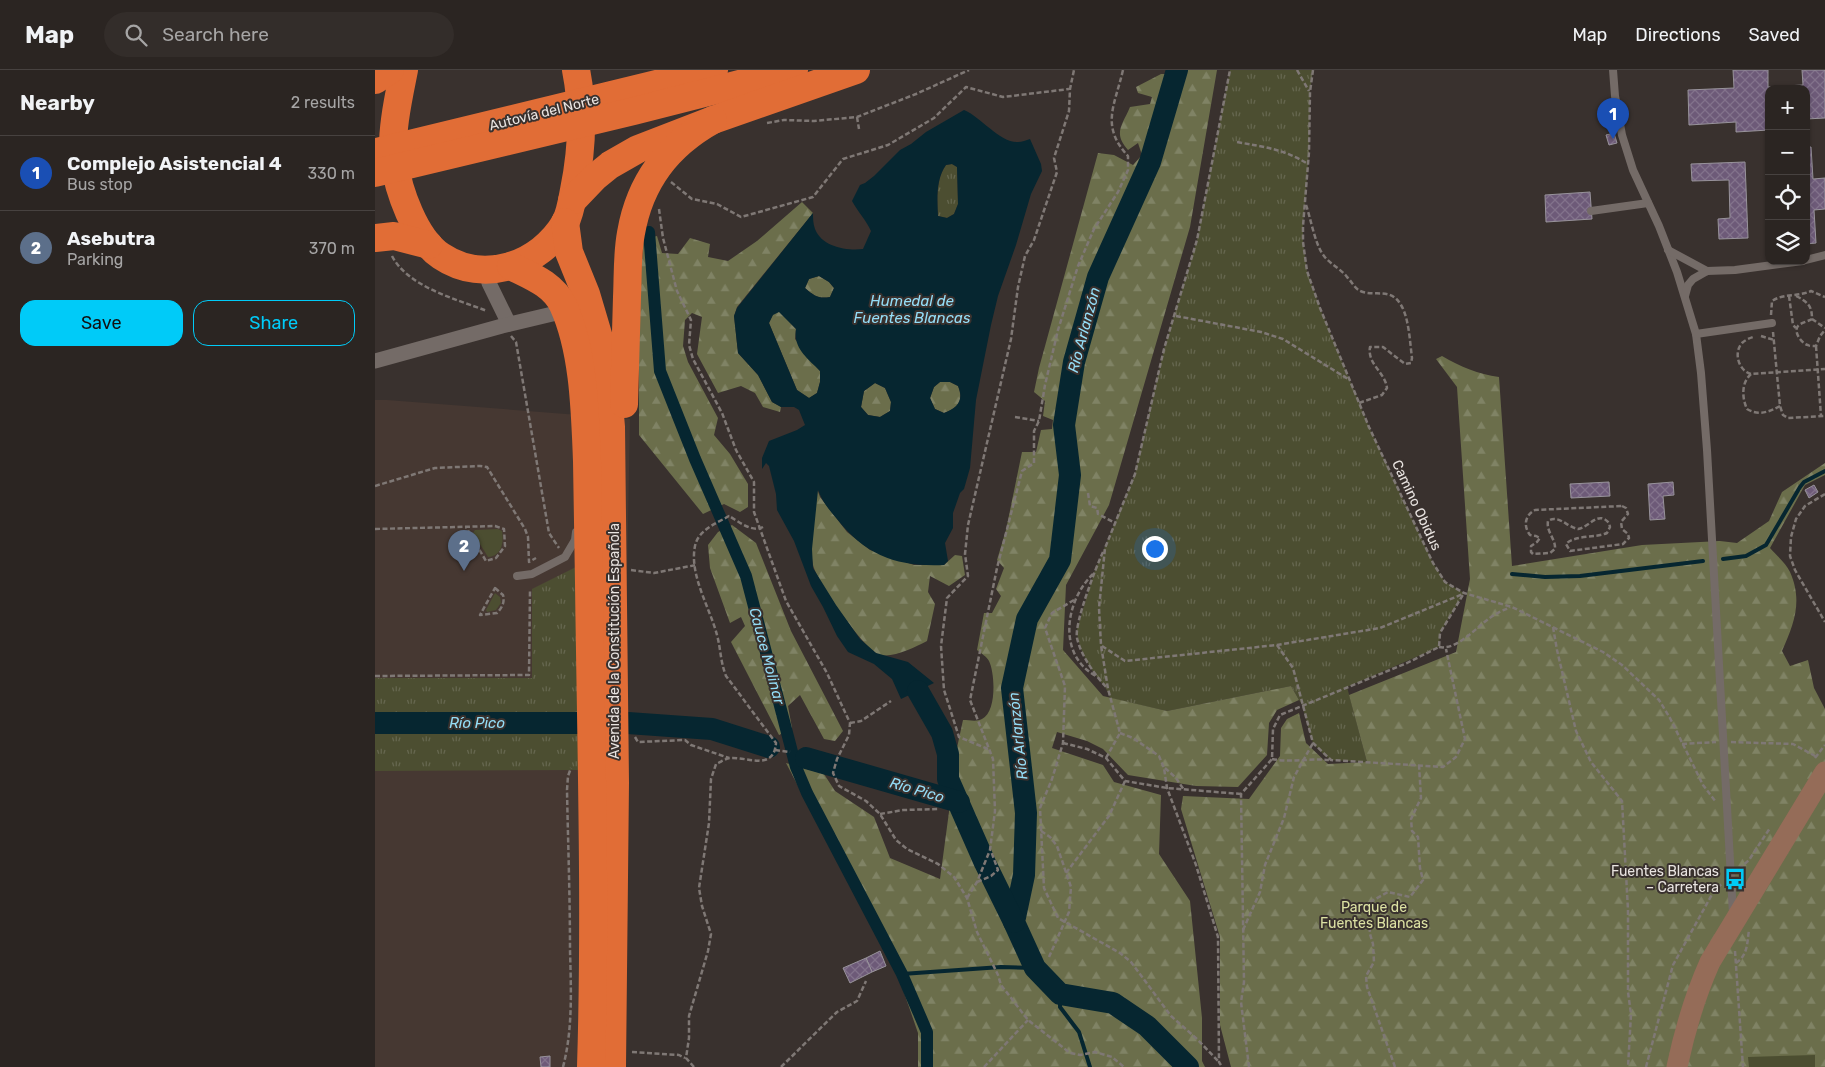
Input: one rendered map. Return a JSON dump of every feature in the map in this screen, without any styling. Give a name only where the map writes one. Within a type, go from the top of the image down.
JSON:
[{"type":"highway","points":[[375,80],[390,70]]},
{"type":"highway","points":[[404,70],[394,132],[393,158],[399,187],[411,217],[429,245]]},
{"type":"highway","points":[[569,211],[581,150],[581,112],[576,70]]},
{"type":"highway","name":"Autovía del Norte","points":[[375,173],[427,150],[634,100],[713,70]]},
{"type":"highway","points":[[634,100],[794,70]]},
{"type":"highway","points":[[498,268],[533,257],[548,244],[569,211],[594,178],[623,156],[713,120],[856,70]]},
{"type":"highway","points":[[614,625],[621,585],[626,335],[631,234],[635,213],[653,174],[669,152],[692,132],[713,120]]},
{"type":"highway","name":"Autovía del Norte","points":[[375,152],[427,150]]},
{"type":"highway","name":"Avenida de la Constitución Española","points":[[569,211],[567,245],[593,316],[607,380],[611,427],[614,625],[593,976],[591,1067]]},
{"type":"highway","points":[[375,238],[393,236],[429,245]]},
{"type":"highway","name":"Avenida de la Constitución Española","points":[[429,245],[440,256],[457,265],[498,268],[540,280],[556,293],[565,311],[575,342],[583,395],[609,726],[612,1059]]},
{"type":"main road","points":[[1677,1067],[1684,1033],[1697,991],[1710,962],[1823,765]]},
{"type":"street","points":[[498,268],[489,283],[509,324]]},
{"type":"street","points":[[375,361],[509,324],[565,311]]},
{"type":"lane","points":[[1613,70],[1615,96],[1633,170],[1668,250],[1685,296],[1696,334],[1705,429],[1734,923]]},
{"type":"lane","points":[[1591,211],[1648,203]]},
{"type":"lane","points":[[1668,250],[1707,271]]},
{"type":"lane","points":[[1810,259],[1825,255]]},
{"type":"lane","points":[[1685,296],[1688,286],[1693,279],[1707,271],[1735,270],[1773,265]]},
{"type":"lane","points":[[1696,334],[1772,323]]},
{"type":"lane","points":[[576,426],[583,395]]},
{"type":"lane","points":[[517,576],[532,574],[565,558],[575,540],[577,525]]},
{"type":"path","points":[[763,124],[784,120],[814,121],[857,117],[916,94],[969,70]]},
{"type":"path","points":[[989,749],[959,737],[943,690],[941,646],[947,598],[969,576],[965,554],[968,525],[1011,339],[1018,287],[1025,256],[1034,240],[1057,172],[1054,158],[1069,111],[1070,89],[1074,70]]},
{"type":"path","points":[[967,898],[977,882],[990,850],[995,811],[993,759],[970,700],[997,568],[1022,471],[1034,462],[1034,430],[1039,421],[1045,384],[1058,330],[1078,266],[1094,229],[1118,192],[1128,170],[1128,156],[1118,145],[1112,131],[1113,108],[1123,70]]},
{"type":"path","points":[[1097,677],[1077,638],[1077,629],[1094,573],[1135,474],[1165,349],[1197,240],[1230,70]]},
{"type":"path","points":[[1297,70],[1310,92]]},
{"type":"path","name":"Camino Obidus","points":[[1313,70],[1310,92],[1303,242],[1307,271],[1359,403],[1433,563],[1445,582],[1464,593],[1512,607],[1553,627],[1603,652],[1642,682],[1659,700],[1670,718],[1703,785],[1726,812]]},
{"type":"path","points":[[671,182],[692,199],[717,204],[741,217],[813,198],[843,159],[888,145],[934,118],[966,87],[1003,97],[1070,89]]},
{"type":"path","points":[[857,117],[859,129]]},
{"type":"path","points":[[1237,142],[1277,149],[1292,154],[1308,164]]},
{"type":"path","points":[[668,187],[675,176]]},
{"type":"path","points":[[660,202],[658,212],[663,238],[677,291],[691,320],[689,345],[693,359],[722,413],[736,450],[754,482],[754,512],[793,615],[827,673],[850,723],[849,735],[837,759],[833,773],[839,786],[866,801],[880,814],[896,840],[907,849],[938,864],[954,877],[967,898],[977,932],[1001,985],[1028,1020],[1070,1054],[1080,1055],[1095,1052],[1112,1057],[1124,1067]]},
{"type":"path","points":[[1306,202],[1319,246],[1324,256],[1348,278],[1354,287],[1363,292],[1388,293],[1397,300],[1407,325],[1412,358],[1411,363],[1405,364],[1383,347],[1370,347],[1371,362],[1386,380],[1387,388],[1382,395],[1359,403]]},
{"type":"path","points":[[1812,319],[1825,329],[1816,346],[1823,416],[1788,418],[1783,415],[1779,406],[1772,323],[1772,300],[1780,296],[1795,296],[1811,291],[1825,297]]},
{"type":"path","points":[[1789,296],[1793,325],[1796,328],[1797,335],[1807,345],[1816,346]]},
{"type":"path","points":[[1795,296],[1812,307],[1812,319]]},
{"type":"path","points":[[1176,316],[1261,332],[1283,339],[1350,380]]},
{"type":"path","points":[[1796,328],[1798,325],[1812,319]]},
{"type":"path","points":[[1774,340],[1758,335],[1740,346],[1738,353],[1740,366],[1745,373],[1825,369]]},
{"type":"path","points":[[1751,374],[1747,378],[1743,396],[1747,409],[1763,413],[1779,406]]},
{"type":"path","points":[[1015,417],[1039,421]]},
{"type":"path","points":[[375,486],[441,467],[487,468],[525,529],[528,537],[529,562],[536,558]]},
{"type":"path","points":[[1088,493],[1090,506],[1097,508],[1098,514],[1115,523]]},
{"type":"path","points":[[1825,494],[1805,506],[1797,518],[1791,537],[1790,556],[1795,570],[1825,622]]},
{"type":"path","points":[[1622,506],[1626,508],[1628,514],[1621,522],[1621,529],[1628,534],[1629,538],[1623,544],[1570,550],[1567,544],[1570,540],[1601,536],[1607,533],[1609,523],[1604,518],[1598,518],[1585,528],[1578,529],[1555,518],[1550,518],[1547,529],[1555,549],[1550,553],[1533,554],[1530,548],[1539,538],[1530,535],[1526,525],[1528,515],[1535,510],[1622,506]]},
{"type":"path","points":[[609,726],[638,742],[685,740],[691,745],[729,758],[763,761],[772,756],[776,743],[727,676],[721,663],[718,635],[701,591],[695,565],[695,545],[701,535],[712,525],[729,516],[753,529],[759,529],[763,526]]},
{"type":"path","points":[[375,529],[466,527],[501,527],[505,529],[505,546],[496,558],[486,561],[466,527]]},
{"type":"path","points":[[1105,548],[1099,608],[1101,645],[1108,689],[1120,734],[1106,758]]},
{"type":"path","points":[[621,568],[654,573],[695,565]]},
{"type":"path","points":[[1094,573],[1083,583],[1074,600],[1070,616],[1070,642],[1073,652],[1082,666],[1097,677],[1108,689]]},
{"type":"path","points":[[495,588],[503,595],[501,609],[497,613],[480,615],[491,595],[495,588]]},
{"type":"path","points":[[375,676],[529,675],[530,590]]},
{"type":"path","points":[[1101,645],[1125,661],[1277,645],[1380,628],[1464,593]]},
{"type":"path","points":[[1439,647],[1440,633],[1464,593]]},
{"type":"path","points":[[1074,600],[1052,613],[1045,628],[1065,686],[1063,743],[1052,779],[1040,808],[1044,888],[1058,918],[1121,952],[1131,962],[1171,1016],[1197,1039],[1222,1067]]},
{"type":"path","points":[[1249,1067],[1241,1002],[1244,982],[1241,794],[1272,759],[1273,729],[1281,715],[1407,663],[1439,647],[1446,649],[1495,614],[1512,607]]},
{"type":"path","points":[[1553,627],[1576,731],[1591,762],[1622,801],[1628,910],[1628,992],[1631,1014],[1628,1067]]},
{"type":"path","points":[[1277,645],[1293,668],[1313,743],[1331,760]]},
{"type":"path","points":[[1272,759],[1283,762],[1319,759],[1443,767],[1456,757],[1465,739],[1446,649]]},
{"type":"path","points":[[850,723],[861,722],[891,701]]},
{"type":"path","points":[[1120,734],[1133,738],[1159,756],[1165,768],[1167,788],[1196,865],[1218,937],[1219,1062]]},
{"type":"path","points":[[1682,744],[1722,742],[1793,744],[1823,765]]},
{"type":"path","points":[[1063,743],[1087,749],[1106,758],[1125,781],[1184,790],[1241,794]]},
{"type":"path","points":[[1243,932],[1260,892],[1265,865],[1284,818],[1294,777],[1313,743]]},
{"type":"path","points":[[775,750],[790,752]]},
{"type":"path","points":[[686,1058],[689,1038],[689,1016],[709,951],[711,934],[702,906],[699,888],[709,823],[711,779],[717,764],[729,758]]},
{"type":"path","points":[[1395,1067],[1367,987],[1366,976],[1374,962],[1369,919],[1370,902],[1388,892],[1410,897],[1423,880],[1420,868],[1418,837],[1412,830],[1411,820],[1421,798],[1419,765]]},
{"type":"path","points":[[1165,768],[1176,778],[1184,790]]},
{"type":"path","points":[[1067,873],[1109,816],[1125,781]]},
{"type":"path","points":[[880,814],[903,810],[939,809]]},
{"type":"path","points":[[1041,832],[1050,837],[1057,846],[1071,887],[1069,912],[1066,922],[1049,957]]},
{"type":"path","points":[[977,882],[991,876],[998,870],[990,850]]},
{"type":"path","points":[[1734,923],[1743,1067]]},
{"type":"path","points":[[781,1067],[837,1012],[857,1001],[866,981]]},
{"type":"path","points":[[984,1067],[1028,1020]]},
{"type":"path","points":[[612,1059],[679,1056],[686,1058],[695,1067]]},
{"type":"shaded area","points":[[375,400],[630,419],[625,685],[628,883],[624,1067],[375,1067]]},
{"type":"green space","points":[[1170,70],[1217,70],[1190,227],[1109,505],[1066,585],[1063,650],[1103,696],[1167,711],[1291,686],[1299,700],[1277,710],[1269,723],[1267,755],[1238,787],[1196,786],[1128,775],[1103,749],[1087,741],[1057,732],[1052,748],[1103,765],[1114,782],[1161,795],[1159,854],[1190,901],[1202,1018],[1202,1061],[1205,1067],[918,1067],[918,1033],[899,978],[786,763],[824,774],[835,791],[874,817],[890,858],[940,879],[949,812],[949,785],[963,720],[975,721],[982,719],[987,715],[992,701],[993,674],[991,667],[987,658],[977,650],[984,613],[992,613],[1001,596],[996,589],[1004,568],[997,560],[1006,530],[1022,452],[1036,452],[1041,430],[1052,429],[1053,420],[1043,416],[1045,401],[1034,392],[1098,153],[1114,155],[1133,165],[1142,155],[1138,143],[1128,150],[1121,139],[1120,129],[1130,107],[1150,104],[1152,97],[1138,93],[1136,87],[1161,74],[1169,74]]},
{"type":"green space","points":[[1230,70],[1313,70],[1310,92],[1309,152],[1303,226],[1307,271],[1320,308],[1369,427],[1433,563],[1445,582],[1464,593],[1440,633],[1439,647],[1347,687],[1367,762],[1331,760],[1323,754],[1313,743],[1302,705],[1291,686],[1167,711],[1110,698],[1086,660],[1077,635],[1077,629],[1094,573],[1135,474],[1164,349],[1197,240]]},
{"type":"green space","points":[[952,164],[957,167],[958,204],[954,214],[947,218],[938,216],[938,189],[940,176],[946,165]]},
{"type":"green space","points":[[802,202],[813,213],[737,307],[734,316],[738,353],[758,375],[772,402],[781,407],[780,412],[763,407],[755,393],[741,386],[718,393],[697,354],[702,317],[692,313],[685,320],[683,346],[688,362],[718,418],[714,435],[730,454],[748,484],[748,507],[740,512],[724,504],[703,514],[639,435],[639,291],[644,239],[657,236],[662,253],[678,254],[690,238],[710,244],[708,257],[728,261],[757,241]]},
{"type":"green space","points":[[819,276],[829,282],[834,288],[830,297],[823,298],[817,296],[805,288],[809,279]]},
{"type":"green space","points":[[779,311],[796,329],[795,339],[820,371],[817,393],[809,398],[797,390],[769,323],[773,314]]},
{"type":"green space","name":"Parque de Fuentes Blancas","points":[[1442,356],[1456,364],[1499,377],[1512,566],[1642,545],[1720,541],[1737,543],[1769,521],[1782,492],[1825,463],[1825,475],[1805,485],[1770,548],[1790,572],[1796,593],[1793,622],[1782,651],[1790,666],[1808,660],[1814,688],[1825,709],[1825,1067],[1231,1067],[1220,1025],[1220,937],[1181,809],[1183,796],[1249,799],[1280,756],[1281,728],[1287,719],[1299,713],[1306,743],[1328,764],[1367,762],[1349,695],[1456,652],[1470,579],[1457,387],[1436,359]]},
{"type":"green space","points":[[940,382],[950,382],[958,386],[960,391],[959,403],[953,409],[944,413],[935,409],[930,398],[934,387]]},
{"type":"green space","points":[[875,383],[885,388],[891,402],[890,411],[880,417],[868,415],[861,407],[864,391]]},
{"type":"green space","points":[[817,489],[820,497],[847,532],[870,550],[914,565],[944,565],[955,555],[962,556],[965,575],[949,586],[930,576],[928,592],[935,604],[927,641],[892,655],[880,655],[864,642],[843,616],[818,576],[812,561],[812,529]]},
{"type":"green space","points":[[732,525],[756,543],[791,631],[843,731],[835,741],[824,739],[800,695],[788,706],[792,728],[779,735],[731,642],[745,626],[741,617],[730,623],[710,568],[708,545],[718,532]]},
{"type":"green space","points":[[498,529],[502,531],[503,540],[501,548],[496,554],[488,557],[473,533],[475,530]]},
{"type":"green space","points":[[578,566],[580,770],[375,771],[375,678],[532,678],[532,589]]},
{"type":"green space","points":[[495,593],[500,597],[501,603],[496,610],[487,612],[486,610]]},
{"type":"green space","points":[[1815,1055],[1815,1067],[1749,1067],[1748,1057]]},
{"type":"water","name":"Humedal de Fuentes Blancas","points":[[964,110],[1004,138],[1018,142],[1030,139],[1041,164],[1042,171],[1031,194],[998,296],[991,325],[976,400],[970,468],[964,489],[960,493],[953,513],[953,528],[945,543],[948,561],[944,565],[912,564],[884,557],[871,550],[848,532],[829,509],[818,490],[812,549],[813,568],[860,639],[876,653],[908,662],[934,683],[901,699],[892,679],[874,664],[848,652],[837,636],[811,586],[794,541],[777,510],[776,494],[769,466],[766,463],[762,469],[762,458],[769,441],[805,425],[799,410],[794,407],[781,407],[772,402],[758,375],[738,353],[734,316],[737,308],[813,213],[815,229],[823,240],[836,247],[863,249],[871,231],[852,201],[860,185],[874,176],[900,150]],"holes":[[[952,164],[957,167],[958,204],[954,214],[947,218],[938,216],[937,203],[940,176],[946,165]],[[819,276],[829,282],[834,288],[830,297],[823,298],[808,291],[805,288],[809,279]],[[779,312],[796,329],[799,347],[820,371],[817,393],[809,398],[797,390],[769,323],[773,315]],[[940,382],[950,382],[958,386],[960,391],[959,403],[953,409],[944,413],[935,409],[930,398],[934,387]],[[875,383],[885,388],[891,402],[890,411],[880,417],[868,415],[861,407],[864,391]]]},
{"type":"building","points":[[1733,70],[1768,70],[1768,85],[1765,85],[1765,130],[1736,132],[1736,122],[1689,125],[1688,90],[1734,88]]},
{"type":"building","points":[[1802,70],[1825,70],[1825,118],[1810,119],[1810,85],[1803,85]]},
{"type":"building","points":[[1614,133],[1617,143],[1609,145],[1606,135]]},
{"type":"building","points":[[1810,147],[1813,179],[1825,178],[1825,209],[1814,210],[1816,243],[1810,244]]},
{"type":"building","points":[[1745,162],[1748,238],[1719,239],[1718,219],[1730,218],[1729,180],[1692,181],[1691,164]]},
{"type":"building","points":[[1590,192],[1592,219],[1546,222],[1545,195]]},
{"type":"building","points":[[1609,482],[1610,496],[1571,498],[1570,484]]},
{"type":"building","points":[[1673,482],[1674,495],[1663,496],[1665,519],[1650,520],[1648,484]]},
{"type":"building","points":[[1814,485],[1818,492],[1809,498],[1805,490]]},
{"type":"building","points":[[880,951],[886,966],[872,972],[866,958]]},
{"type":"building","points":[[866,958],[872,972],[850,983],[843,968]]},
{"type":"building","points":[[550,1056],[550,1067],[541,1067],[540,1057]]},
{"type":"waterway","name":"Río Arlanzón","points":[[1177,70],[1150,162],[1098,277],[1074,362],[1064,425],[1070,475],[1060,560],[1027,619],[1012,688],[1026,813],[1024,875],[1014,922],[1035,968],[1060,994],[1113,1003],[1147,1026],[1188,1067]]},
{"type":"waterway","name":"Cauce Molinar","points":[[649,232],[660,371],[695,459],[746,576],[796,767],[807,793],[902,974],[927,1032],[927,1067]]},
{"type":"waterway","points":[[1723,559],[1746,556],[1766,545],[1800,487],[1804,482],[1825,471]]},
{"type":"waterway","points":[[1512,574],[1545,577],[1580,576],[1703,561]]},
{"type":"waterway","name":"Río Pico","points":[[918,691],[942,733],[948,754],[948,779],[985,863],[1014,922]]},
{"type":"waterway","name":"Río Pico","points":[[375,723],[579,723]]},
{"type":"waterway","name":"Río Pico","points":[[628,723],[712,729],[769,747]]},
{"type":"waterway","name":"Río Pico","points":[[806,758],[959,802]]},
{"type":"waterway","points":[[902,974],[1001,967],[1035,968]]},
{"type":"waterway","points":[[1060,994],[1060,1007],[1079,1032],[1090,1067]]},
{"type":"place","name":"Complejo Asistencial 4","points":[[1613,139]]},
{"type":"place","name":"Asebutra","points":[[464,571]]},
{"type":"place","name":"Fuentes Blancas – Carretera","points":[[1735,879]]}]
